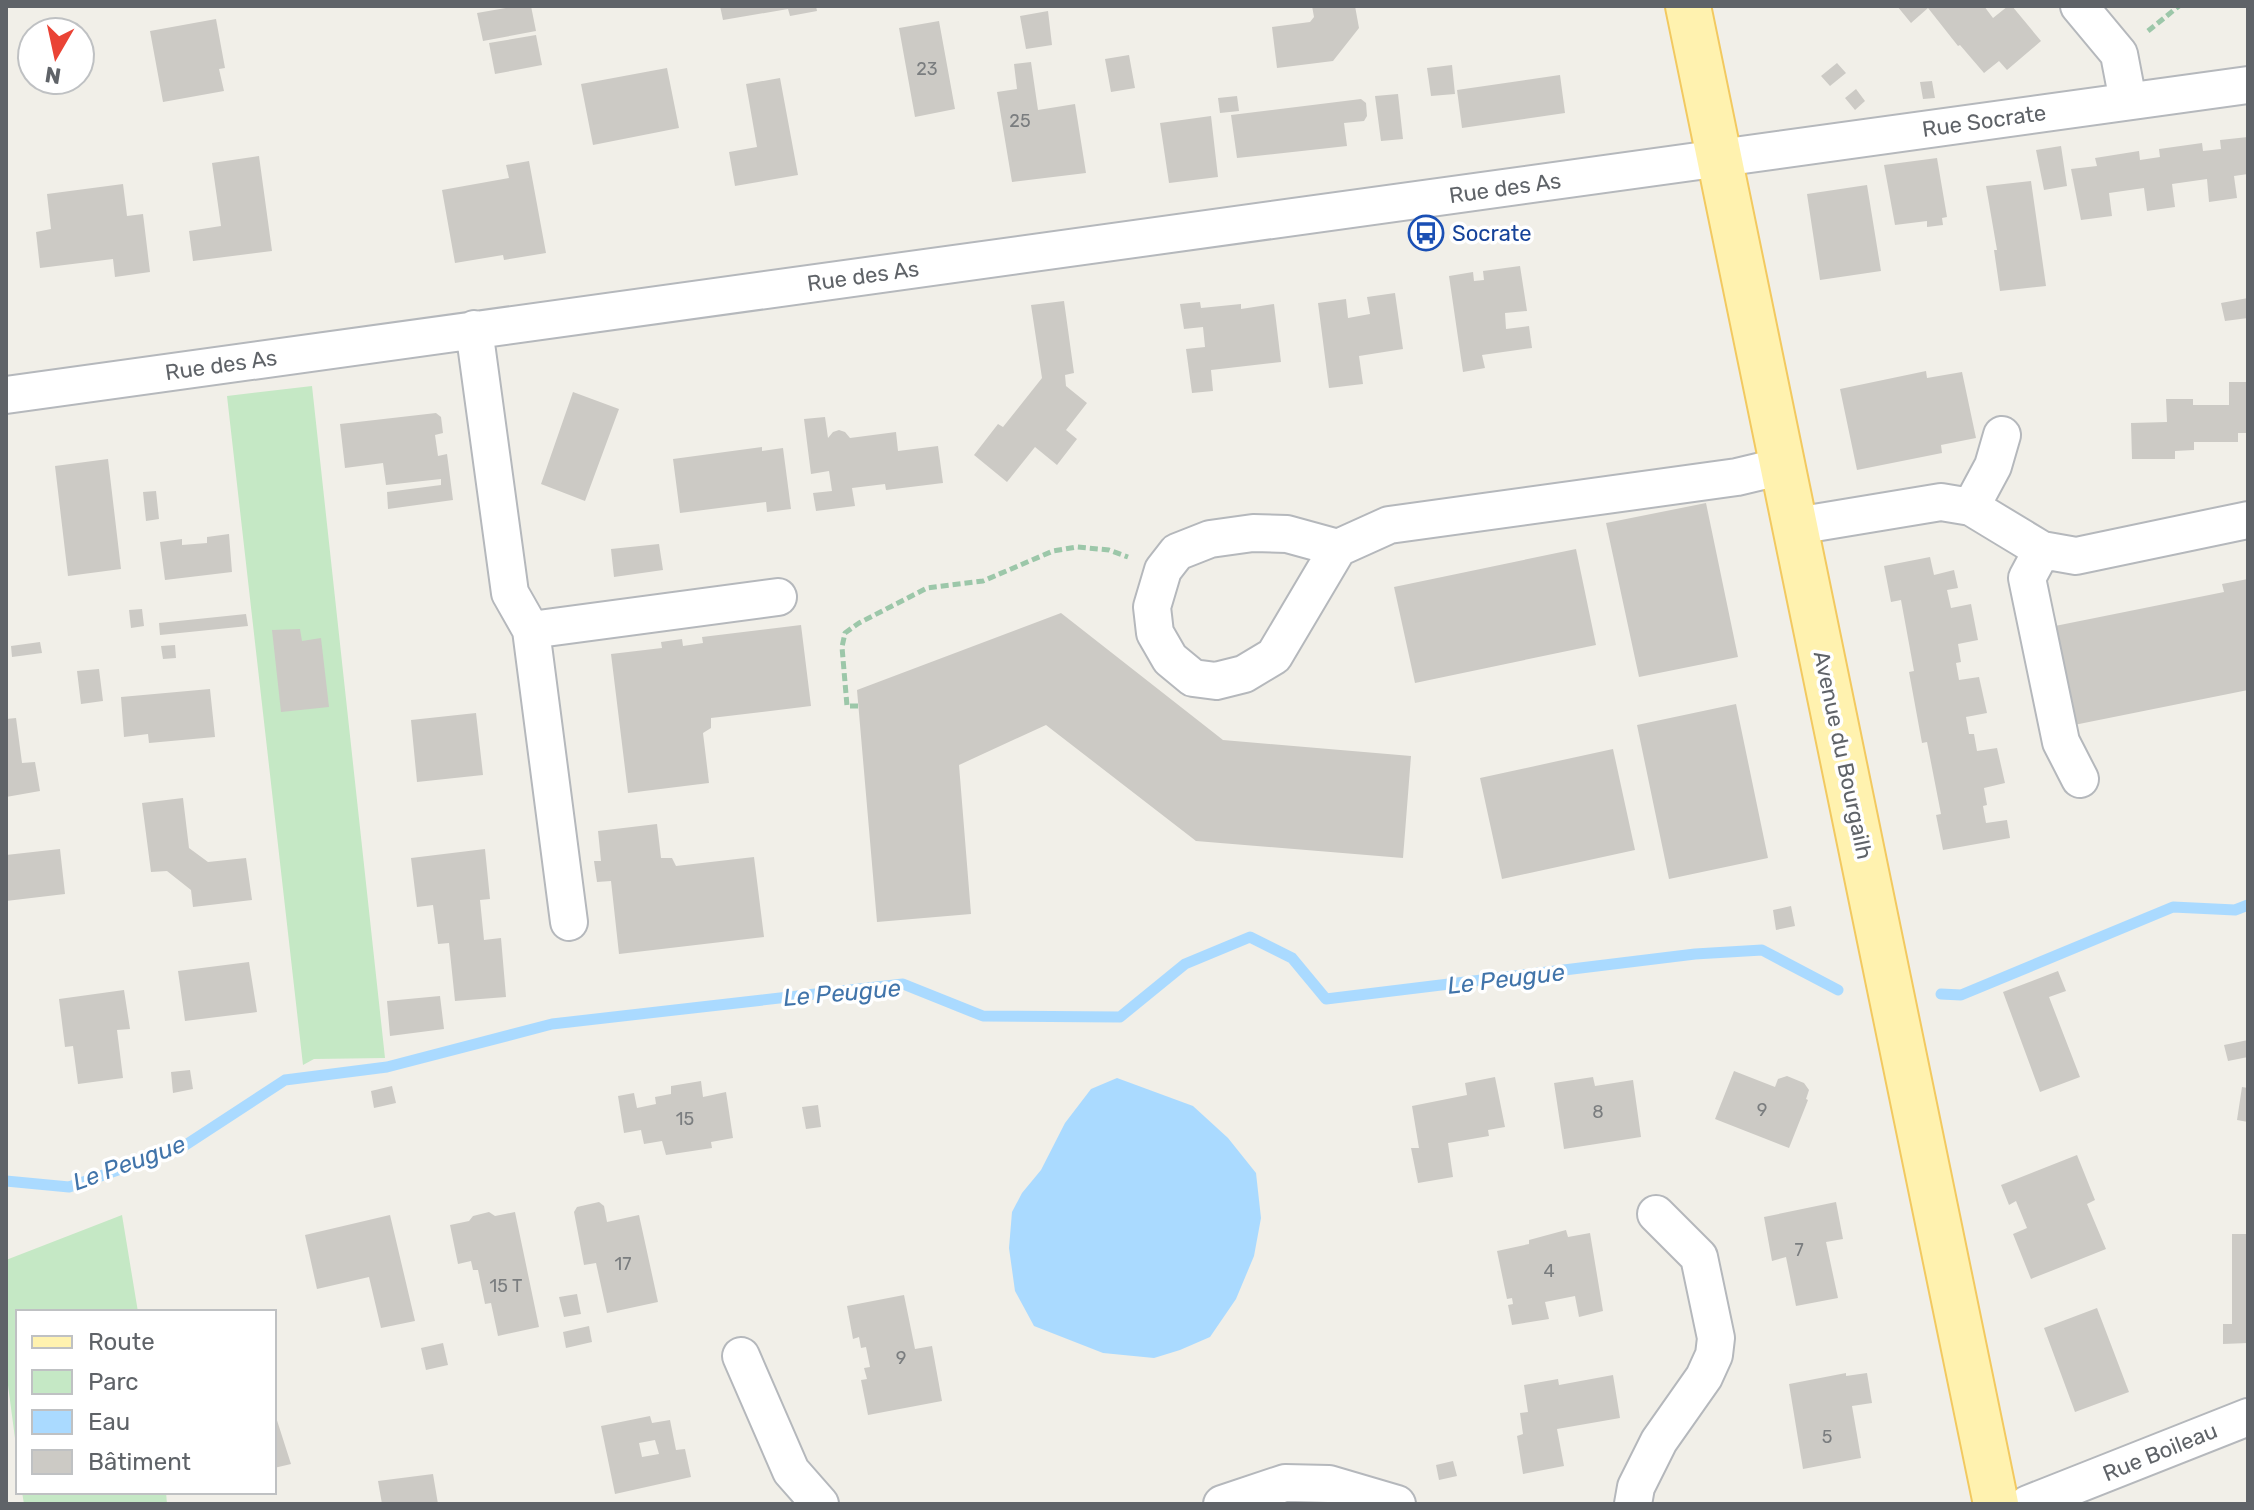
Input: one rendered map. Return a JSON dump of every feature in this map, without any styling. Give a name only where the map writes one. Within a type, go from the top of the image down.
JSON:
[{"type":"main road","name":"Avenue du Bourgailh","points":[[1688,6],[1996,1504]]},
{"type":"street","points":[[2079,6],[2119,54],[2128,101]]},
{"type":"street","name":"Rue Socrate","points":[[1720,158],[2248,85]]},
{"type":"street","name":"Rue des As","points":[[6,395],[1720,158]]},
{"type":"street","points":[[474,329],[510,593],[531,630],[569,922]]},
{"type":"street","points":[[1971,507],[1993,466],[2002,435]]},
{"type":"street","points":[[1338,548],[1287,534],[1253,533],[1210,539],[1177,552],[1163,570],[1152,607],[1155,633],[1170,659],[1193,678],[1216,681],[1244,674],[1274,656],[1338,548],[1389,525],[1737,477],[1783,466]]},
{"type":"street","points":[[1796,526],[1941,502],[1971,507],[2042,550],[2076,556],[2248,520]]},
{"type":"street","points":[[2042,550],[2027,578],[2061,742],[2080,779]]},
{"type":"street","points":[[531,630],[778,597]]},
{"type":"street","points":[[1633,1504],[1636,1487],[1659,1441],[1704,1377],[1714,1355],[1716,1338],[1699,1257],[1656,1214]]},
{"type":"street","points":[[741,1356],[791,1471],[820,1504]]},
{"type":"street","name":"Rue Boileau","points":[[2028,1504],[2248,1417]]},
{"type":"street","points":[[1222,1504],[1285,1483],[1329,1484],[1397,1504]]},
{"type":"path","points":[[858,706],[847,706],[842,647],[845,633],[927,588],[983,581],[1053,551],[1077,547],[1109,550],[1163,570]]},
{"type":"green space","points":[[312,386],[385,1058],[314,1059],[303,1065],[227,396]]},
{"type":"green space","points":[[122,1215],[138,1310],[16,1310],[16,1446],[6,1370],[6,1260]]},
{"type":"green space","points":[[22,1494],[166,1494],[167,1504],[24,1504]]},
{"type":"water","points":[[1117,1078],[1193,1106],[1228,1138],[1256,1173],[1261,1218],[1254,1256],[1236,1299],[1210,1337],[1154,1358],[1103,1353],[1034,1326],[1015,1291],[1009,1248],[1012,1212],[1022,1193],[1041,1170],[1065,1123],[1091,1089]]},
{"type":"building","points":[[531,6],[536,31],[483,41],[477,13]]},
{"type":"building","points":[[720,6],[816,6],[817,11],[790,16],[788,9],[723,20]]},
{"type":"building","points":[[1312,6],[1355,6],[1359,28],[1333,61],[1277,68],[1272,27],[1310,22],[1314,17]]},
{"type":"building","points":[[1897,6],[1984,6],[1993,18],[2012,6],[2041,41],[2007,70],[1999,61],[1984,73],[1928,8],[1911,23]]},
{"type":"building","points":[[1048,11],[1052,45],[1026,49],[1020,16]]},
{"type":"building","points":[[216,19],[225,68],[219,69],[224,91],[163,102],[150,31]]},
{"type":"building","points":[[939,21],[955,109],[915,117],[899,28]]},
{"type":"building","points":[[536,35],[542,65],[495,74],[489,43]]},
{"type":"building","points":[[1129,55],[1135,88],[1111,92],[1105,59]]},
{"type":"building","points":[[1031,62],[1038,110],[1075,104],[1086,173],[1012,182],[997,92],[1017,89],[1014,64]]},
{"type":"building","points":[[1837,63],[1846,73],[1830,86],[1821,76]]},
{"type":"building","points":[[1452,65],[1455,94],[1431,96],[1427,68]]},
{"type":"building","points":[[667,68],[679,128],[593,145],[581,84]]},
{"type":"building","points":[[1560,75],[1565,113],[1462,128],[1457,90]]},
{"type":"building","points":[[780,78],[798,175],[735,186],[729,152],[757,147],[746,84]]},
{"type":"building","points":[[1932,81],[1935,98],[1923,99],[1920,82]]},
{"type":"building","points":[[1856,89],[1865,101],[1855,110],[1845,98]]},
{"type":"building","points":[[1398,94],[1403,139],[1381,141],[1375,96]]},
{"type":"building","points":[[1237,96],[1239,111],[1220,113],[1218,98]]},
{"type":"building","points":[[1361,99],[1366,103],[1367,116],[1364,121],[1344,123],[1347,146],[1237,158],[1231,115]]},
{"type":"building","points":[[1211,116],[1218,177],[1169,183],[1160,123]]},
{"type":"building","points":[[2248,137],[2248,174],[2234,176],[2237,198],[2209,202],[2207,179],[2172,184],[2175,207],[2147,211],[2144,188],[2109,193],[2112,216],[2081,220],[2071,169],[2097,166],[2095,158],[2139,151],[2140,160],[2160,157],[2159,149],[2202,143],[2203,151],[2221,149],[2220,140]]},
{"type":"building","points":[[2061,146],[2067,186],[2044,190],[2036,150]]},
{"type":"building","points":[[259,156],[272,251],[193,261],[189,231],[221,226],[212,163]]},
{"type":"building","points":[[1937,158],[1947,217],[1942,218],[1943,225],[1927,227],[1927,221],[1895,225],[1884,165]]},
{"type":"building","points":[[529,161],[546,253],[504,260],[503,255],[455,263],[442,190],[509,178],[506,165]]},
{"type":"building","points":[[2031,181],[2046,286],[2000,291],[1994,250],[1997,250],[1986,186]]},
{"type":"building","points":[[123,184],[127,216],[143,214],[150,272],[115,277],[113,259],[40,268],[36,232],[51,229],[47,194]]},
{"type":"building","points":[[1867,185],[1881,271],[1820,280],[1807,194]]},
{"type":"building","points":[[1520,266],[1527,311],[1505,313],[1506,329],[1529,326],[1532,348],[1482,355],[1485,368],[1463,372],[1449,276],[1473,272],[1474,281],[1484,280],[1483,271]]},
{"type":"building","points":[[1395,293],[1403,349],[1359,356],[1363,384],[1329,388],[1318,303],[1346,299],[1348,318],[1370,314],[1367,297]]},
{"type":"building","points":[[2248,298],[2248,318],[2225,321],[2221,303]]},
{"type":"building","points":[[1064,301],[1074,373],[1065,375],[1066,386],[1087,403],[1066,430],[1077,439],[1057,465],[1035,447],[1007,482],[974,455],[998,424],[1003,427],[1042,378],[1031,305]]},
{"type":"building","points":[[1200,302],[1201,308],[1241,304],[1241,309],[1274,304],[1281,362],[1211,370],[1213,391],[1192,393],[1186,349],[1205,347],[1203,327],[1184,329],[1180,304]]},
{"type":"building","points":[[1926,371],[1927,378],[1962,372],[1976,438],[1941,445],[1942,453],[1857,470],[1840,389]]},
{"type":"building","points":[[2229,382],[2248,382],[2248,433],[2238,433],[2238,442],[2194,442],[2194,450],[2175,451],[2175,459],[2132,459],[2131,423],[2167,422],[2166,399],[2193,399],[2193,405],[2229,405]]},
{"type":"building","points":[[573,392],[619,409],[585,501],[541,484]]},
{"type":"building","points":[[436,413],[441,417],[443,433],[435,435],[438,456],[447,454],[453,500],[388,509],[387,492],[441,485],[441,479],[386,485],[383,463],[345,468],[340,424]]},
{"type":"building","points":[[825,417],[828,438],[839,430],[850,438],[896,432],[898,451],[938,446],[943,483],[886,490],[885,484],[852,488],[855,506],[816,511],[813,493],[832,491],[829,471],[811,474],[804,419]]},
{"type":"building","points":[[762,447],[762,451],[783,448],[791,509],[767,512],[766,502],[680,513],[673,459]]},
{"type":"building","points":[[108,459],[121,569],[68,576],[55,466]]},
{"type":"building","points":[[156,491],[159,519],[146,521],[143,492]]},
{"type":"building","points":[[1706,503],[1738,657],[1639,677],[1606,523]]},
{"type":"building","points":[[229,534],[232,572],[165,580],[160,542],[182,539],[182,545],[207,543],[207,537]]},
{"type":"building","points":[[659,544],[663,570],[614,577],[611,549]]},
{"type":"building","points":[[1576,549],[1596,645],[1415,683],[1394,587]]},
{"type":"building","points":[[1930,557],[1934,575],[1954,570],[1958,588],[1947,590],[1951,608],[1971,604],[1978,640],[1958,644],[1961,662],[1956,663],[1959,680],[1979,677],[1987,713],[1966,717],[1969,734],[1974,734],[1977,751],[1997,748],[2005,783],[1984,788],[1986,823],[2007,820],[2010,838],[1943,850],[1936,815],[1941,814],[1927,742],[1922,743],[1909,672],[1914,671],[1901,600],[1891,602],[1884,566]]},
{"type":"building","points":[[2248,579],[2248,690],[2074,725],[2055,626],[2224,592],[2222,584]]},
{"type":"building","points":[[142,609],[144,626],[131,628],[129,610]]},
{"type":"building","points":[[1061,613],[1223,740],[1411,756],[1403,858],[1196,841],[1046,725],[959,765],[971,914],[877,922],[857,690]]},
{"type":"building","points":[[246,614],[248,626],[160,635],[159,623]]},
{"type":"building","points":[[801,625],[811,706],[711,718],[711,728],[703,733],[709,783],[628,793],[611,654],[662,648],[661,642],[682,639],[683,646],[703,643],[702,637]]},
{"type":"building","points":[[300,629],[302,641],[321,638],[329,707],[281,712],[272,630]]},
{"type":"building","points":[[40,642],[42,653],[12,657],[11,646]]},
{"type":"building","points":[[175,645],[176,658],[163,659],[161,646]]},
{"type":"building","points":[[99,669],[103,701],[81,704],[77,671]]},
{"type":"building","points":[[210,689],[215,737],[149,743],[148,734],[124,737],[121,697]]},
{"type":"building","points":[[1736,704],[1768,858],[1669,879],[1637,725]]},
{"type":"building","points":[[476,713],[483,775],[417,782],[411,720]]},
{"type":"building","points":[[16,718],[22,763],[35,762],[40,791],[6,797],[6,719]]},
{"type":"building","points":[[1613,749],[1635,850],[1502,879],[1480,778]]},
{"type":"building","points":[[183,798],[189,848],[208,862],[246,858],[252,900],[193,907],[191,890],[167,871],[151,872],[142,803]]},
{"type":"building","points":[[657,824],[661,858],[672,858],[676,866],[754,857],[764,937],[619,954],[611,881],[597,882],[594,861],[601,861],[598,831]]},
{"type":"building","points":[[60,849],[65,894],[6,901],[6,855]]},
{"type":"building","points":[[485,849],[490,899],[480,900],[484,940],[501,938],[506,997],[455,1001],[449,943],[438,944],[433,905],[417,907],[411,858]]},
{"type":"building","points":[[1791,906],[1795,926],[1776,930],[1773,910]]},
{"type":"building","points":[[249,962],[257,1012],[185,1021],[178,971]]},
{"type":"building","points":[[2058,971],[2066,991],[2049,997],[2080,1077],[2040,1092],[2003,992]]},
{"type":"building","points":[[124,990],[130,1029],[117,1030],[123,1078],[78,1084],[73,1046],[65,1047],[59,999]]},
{"type":"building","points":[[440,996],[444,1029],[390,1036],[387,1001]]},
{"type":"building","points":[[2248,1040],[2248,1057],[2228,1061],[2224,1045]]},
{"type":"building","points":[[190,1070],[193,1089],[173,1093],[171,1072]]},
{"type":"building","points":[[1734,1071],[1775,1087],[1778,1079],[1787,1076],[1804,1083],[1809,1090],[1789,1148],[1715,1119]]},
{"type":"building","points":[[1495,1077],[1505,1127],[1488,1130],[1489,1136],[1448,1143],[1453,1177],[1418,1183],[1411,1148],[1419,1148],[1412,1106],[1467,1095],[1465,1083]]},
{"type":"building","points":[[1593,1077],[1595,1086],[1633,1080],[1641,1137],[1564,1149],[1554,1083]]},
{"type":"building","points":[[701,1081],[703,1097],[726,1092],[733,1138],[711,1142],[712,1148],[666,1155],[662,1141],[644,1144],[641,1130],[624,1133],[618,1096],[634,1093],[637,1108],[656,1104],[655,1097],[671,1094],[671,1086]]},
{"type":"building","points":[[392,1086],[396,1103],[374,1108],[371,1091]]},
{"type":"building","points":[[2242,1087],[2248,1088],[2248,1122],[2237,1120]]},
{"type":"building","points":[[818,1105],[821,1127],[806,1129],[802,1107]]},
{"type":"building","points":[[2077,1155],[2095,1200],[2087,1204],[2106,1249],[2031,1279],[2013,1234],[2027,1228],[2016,1201],[2009,1205],[2001,1185]]},
{"type":"building","points":[[599,1202],[604,1206],[607,1222],[639,1215],[658,1302],[607,1313],[596,1263],[584,1265],[574,1212],[577,1207]]},
{"type":"building","points":[[1836,1202],[1843,1239],[1826,1242],[1838,1298],[1796,1306],[1786,1257],[1772,1261],[1764,1217]]},
{"type":"building","points":[[489,1212],[495,1216],[515,1212],[539,1327],[498,1336],[491,1303],[485,1304],[478,1270],[473,1270],[471,1261],[458,1264],[450,1225]]},
{"type":"building","points":[[390,1215],[415,1321],[381,1328],[369,1277],[317,1289],[305,1235]]},
{"type":"building","points":[[1566,1230],[1568,1237],[1590,1233],[1603,1311],[1579,1317],[1575,1296],[1545,1302],[1549,1319],[1512,1325],[1508,1305],[1513,1304],[1512,1298],[1507,1299],[1497,1251],[1529,1244],[1529,1240]]},
{"type":"building","points":[[2232,1234],[2248,1234],[2248,1343],[2223,1344],[2223,1324],[2232,1324]]},
{"type":"building","points":[[577,1294],[581,1314],[564,1317],[559,1297]]},
{"type":"building","points":[[904,1295],[915,1349],[932,1346],[942,1401],[868,1415],[861,1380],[867,1379],[864,1368],[870,1367],[866,1347],[861,1348],[859,1337],[853,1339],[847,1306]]},
{"type":"building","points":[[2097,1308],[2129,1392],[2075,1412],[2044,1328]]},
{"type":"building","points":[[589,1326],[592,1342],[566,1348],[563,1332]]},
{"type":"building","points":[[443,1343],[448,1365],[426,1370],[421,1348]]},
{"type":"building","points":[[1846,1373],[1846,1376],[1867,1373],[1872,1403],[1852,1406],[1861,1458],[1803,1469],[1789,1384]]},
{"type":"building","points":[[1613,1375],[1620,1418],[1557,1429],[1564,1466],[1523,1474],[1517,1436],[1523,1434],[1520,1413],[1528,1412],[1524,1385],[1558,1379],[1559,1385]]},
{"type":"building","points":[[650,1416],[652,1423],[670,1420],[676,1450],[685,1449],[691,1477],[615,1494],[601,1426]],"holes":[[[655,1440],[659,1454],[642,1457],[639,1443]]]},
{"type":"building","points":[[276,1417],[291,1464],[276,1468]]},
{"type":"building","points":[[1453,1461],[1457,1476],[1439,1480],[1436,1465]]},
{"type":"building","points":[[433,1474],[438,1504],[382,1504],[378,1481]]},
{"type":"waterway","name":"Le Peugue","points":[[1941,994],[1961,995],[2173,907],[2235,910],[2248,905]]},
{"type":"waterway","name":"Le Peugue","points":[[6,1181],[69,1187],[181,1148],[285,1080],[387,1067],[552,1024],[903,984],[983,1016],[1120,1017],[1185,964],[1250,937],[1292,958],[1326,999],[1695,954],[1762,950],[1838,990]]},
{"type":"place","name":"Socrate","points":[[1426,233]]}]
